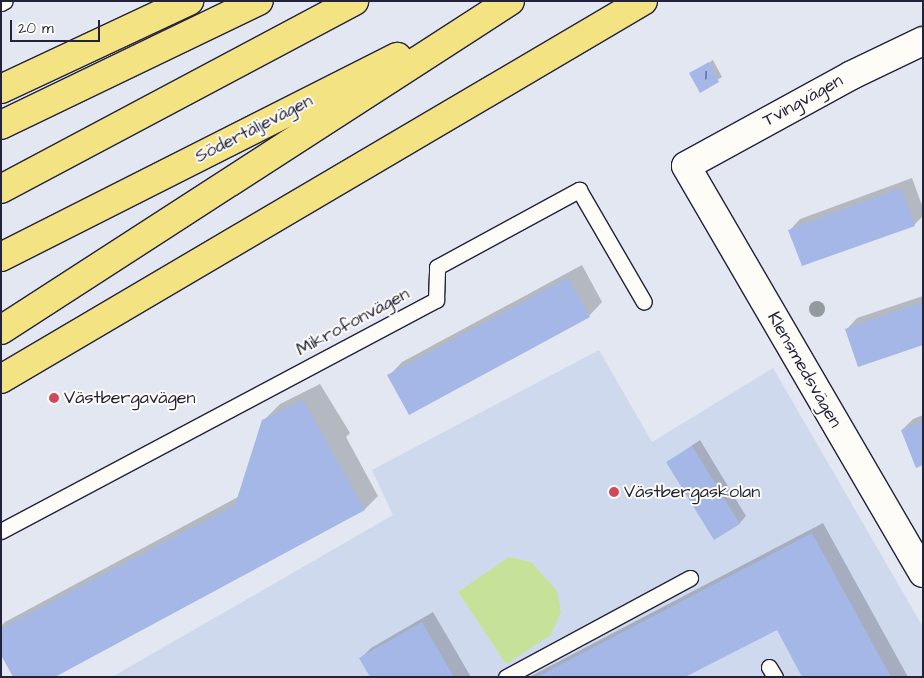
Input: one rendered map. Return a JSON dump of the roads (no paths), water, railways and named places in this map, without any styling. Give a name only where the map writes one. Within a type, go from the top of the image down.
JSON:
[{"type":"highway","points":[[1,89],[189,1]]},
{"type":"highway","points":[[1,125],[259,1]]},
{"type":"highway","points":[[1,189],[354,1]]},
{"type":"highway","points":[[1,330],[93,273],[509,1]]},
{"type":"highway","name":"Södertäljevägen","points":[[1,257],[509,1]]},
{"type":"highway","points":[[1,379],[643,1]]},
{"type":"street","name":"Tvingvägen","points":[[686,166],[852,75],[923,41]]},
{"type":"street","name":"Klensmedsvägen","points":[[686,166],[923,573]]},
{"type":"lane","points":[[1,3],[6,1]]},
{"type":"lane","name":"Mikrofonvägen","points":[[1,531],[436,300],[437,267],[579,190],[644,302]]},
{"type":"lane","points":[[506,677],[690,578]]},
{"type":"place","name":"Västbergavägen","points":[[54,398]]},
{"type":"place","name":"Västbergaskolan","points":[[614,492]]}]
